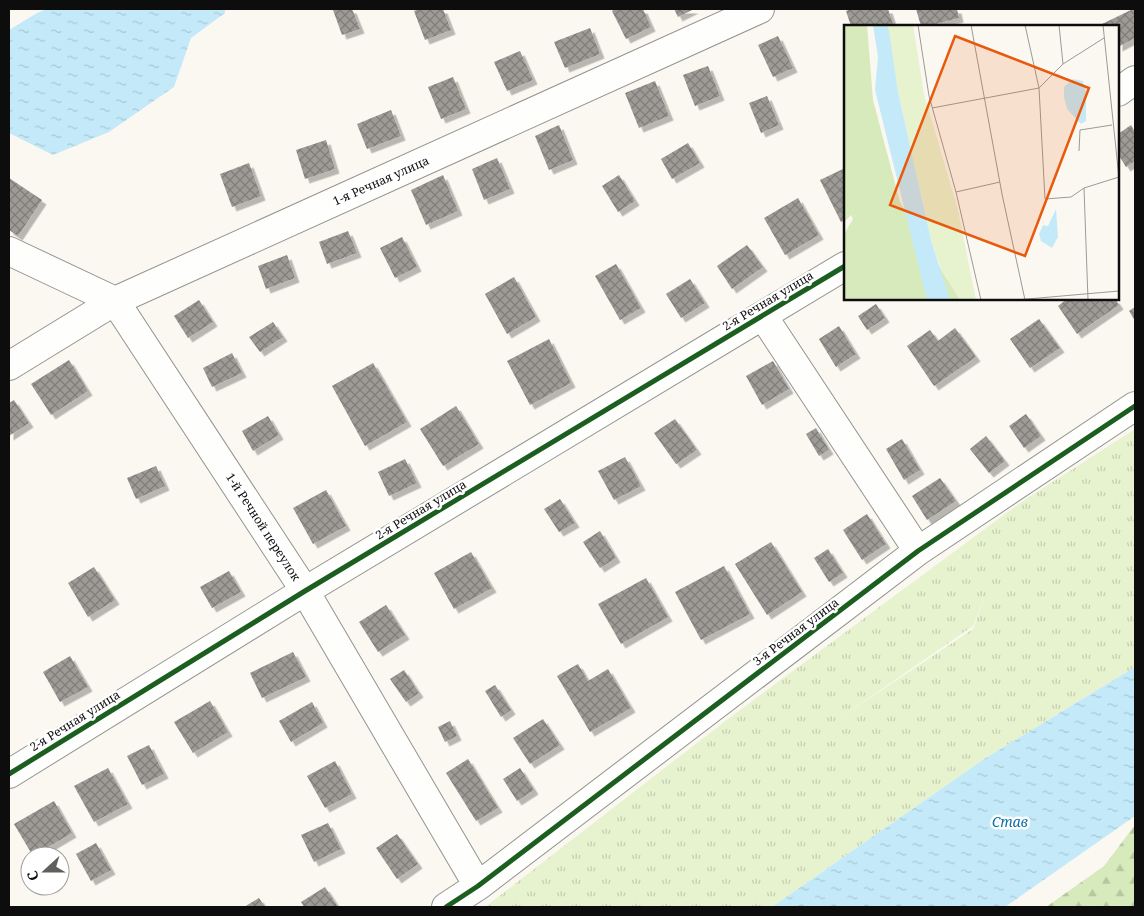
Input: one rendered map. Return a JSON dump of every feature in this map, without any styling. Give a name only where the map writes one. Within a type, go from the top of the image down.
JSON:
[{"type":"street","name":"1-я Речная улица","points":[[9,366],[115,301],[760,9]]},
{"type":"street","points":[[1119,91],[1135,80]]},
{"type":"street","points":[[9,251],[115,301]]},
{"type":"street","name":"2-я Речная улица","points":[[9,774],[305,591],[844,267]]},
{"type":"street","name":"1-й Речной переулок","points":[[115,301],[305,591],[478,886]]},
{"type":"street","points":[[763,316],[918,551]]},
{"type":"street","name":"3-я Речная улица","points":[[446,907],[478,886],[918,551],[1135,406]]},
{"type":"green space","points":[[1135,429],[1135,667],[984,759],[772,907],[485,907],[728,719],[1020,503]],"holes":[[[986,593],[973,629],[834,722],[973,626]]]},
{"type":"green space","points":[[1135,825],[1135,907],[1046,907],[1104,866]]},
{"type":"water","points":[[47,9],[225,9],[225,13],[191,38],[174,87],[109,132],[53,155],[9,133],[9,30]]},
{"type":"water","name":"Став","points":[[1135,667],[1135,816],[1005,907],[772,907],[984,759]]},
{"type":"building","points":[[352,9],[360,29],[342,35],[333,10]]},
{"type":"building","points":[[419,9],[443,9],[451,30],[425,40],[414,11]]},
{"type":"building","points":[[615,9],[643,9],[651,27],[626,39],[612,11]]},
{"type":"building","points":[[674,9],[694,9],[678,17]]},
{"type":"building","points":[[851,9],[888,9],[893,24],[851,25],[846,11]]},
{"type":"building","points":[[916,9],[957,9],[959,18],[932,25],[921,25]]},
{"type":"building","points":[[1135,9],[1135,38],[1119,46],[1119,25],[1102,24]]},
{"type":"building","points":[[590,28],[600,54],[565,68],[554,42]]},
{"type":"building","points":[[778,36],[793,68],[773,77],[758,45]]},
{"type":"building","points":[[520,51],[533,80],[507,91],[494,62]]},
{"type":"building","points":[[708,66],[720,96],[695,106],[683,75]]},
{"type":"building","points":[[453,77],[466,109],[441,119],[428,87]]},
{"type":"building","points":[[655,81],[669,116],[639,128],[625,93]]},
{"type":"building","points":[[767,96],[779,125],[761,133],[749,103]]},
{"type":"building","points":[[391,110],[401,136],[367,149],[357,124]]},
{"type":"building","points":[[559,125],[573,160],[549,170],[535,136]]},
{"type":"building","points":[[1131,125],[1135,132],[1135,161],[1126,167],[1119,156],[1119,133]]},
{"type":"building","points":[[326,140],[335,169],[305,179],[296,150]]},
{"type":"building","points":[[688,143],[700,163],[672,179],[661,159]]},
{"type":"building","points":[[497,158],[510,189],[484,200],[472,169]]},
{"type":"building","points":[[249,163],[261,196],[232,207],[220,174]]},
{"type":"building","points":[[844,168],[844,220],[841,222],[820,180]]},
{"type":"building","points":[[443,175],[458,211],[426,225],[411,190]]},
{"type":"building","points":[[619,175],[635,201],[618,212],[602,186]]},
{"type":"building","points":[[9,178],[42,200],[18,236],[9,230]]},
{"type":"building","points":[[798,198],[819,235],[785,255],[764,218]]},
{"type":"building","points":[[348,231],[357,253],[327,264],[319,242]]},
{"type":"building","points":[[402,237],[417,267],[395,278],[380,248]]},
{"type":"building","points":[[747,245],[763,267],[732,289],[717,266]]},
{"type":"building","points":[[287,255],[295,278],[266,289],[258,266]]},
{"type":"building","points":[[616,264],[641,308],[620,320],[595,276]]},
{"type":"building","points":[[514,277],[536,317],[507,334],[485,294]]},
{"type":"building","points":[[690,279],[705,303],[681,318],[666,294]]},
{"type":"building","points":[[199,300],[213,322],[188,338],[174,316]]},
{"type":"building","points":[[1066,300],[1116,300],[1119,305],[1077,334],[1058,306]]},
{"type":"building","points":[[876,304],[885,318],[867,330],[858,316]]},
{"type":"building","points":[[1135,307],[1135,321],[1129,311]]},
{"type":"building","points":[[1039,319],[1060,348],[1030,368],[1010,339]]},
{"type":"building","points":[[273,322],[283,337],[260,352],[249,337]]},
{"type":"building","points":[[839,326],[856,354],[836,367],[819,339]]},
{"type":"building","points":[[955,328],[976,357],[934,386],[907,346],[930,330],[938,341]]},
{"type":"building","points":[[549,339],[571,383],[530,405],[507,361]]},
{"type":"building","points":[[232,353],[242,373],[212,387],[203,368]]},
{"type":"building","points":[[69,360],[88,391],[51,415],[31,384]]},
{"type":"building","points":[[773,361],[789,389],[762,405],[746,376]]},
{"type":"building","points":[[373,363],[407,422],[365,446],[332,386]]},
{"type":"building","points":[[14,400],[29,423],[9,436],[9,403]]},
{"type":"building","points":[[456,406],[479,444],[443,466],[420,429]]},
{"type":"building","points":[[1026,414],[1041,436],[1024,448],[1009,426]]},
{"type":"building","points":[[268,416],[279,435],[253,451],[242,431]]},
{"type":"building","points":[[675,419],[697,450],[676,464],[654,433]]},
{"type":"building","points":[[816,428],[829,450],[819,456],[806,434]]},
{"type":"building","points":[[986,436],[1005,461],[989,473],[970,449]]},
{"type":"building","points":[[902,439],[920,470],[904,480],[886,449]]},
{"type":"building","points":[[625,457],[641,486],[614,500],[598,471]]},
{"type":"building","points":[[405,459],[417,483],[389,496],[378,472]]},
{"type":"building","points":[[156,466],[165,486],[136,499],[127,478]]},
{"type":"building","points":[[940,478],[956,501],[927,520],[912,496]]},
{"type":"building","points":[[326,490],[346,526],[313,544],[293,508]]},
{"type":"building","points":[[560,499],[575,523],[559,532],[544,509]]},
{"type":"building","points":[[867,514],[886,544],[862,560],[843,530]]},
{"type":"building","points":[[600,531],[616,558],[600,568],[583,542]]},
{"type":"building","points":[[771,542],[802,592],[767,615],[735,564]]},
{"type":"building","points":[[828,549],[843,573],[829,582],[814,558]]},
{"type":"building","points":[[471,552],[492,588],[454,609],[434,573]]},
{"type":"building","points":[[724,566],[750,614],[701,640],[675,592]]},
{"type":"building","points":[[94,567],[115,600],[88,617],[68,583]]},
{"type":"building","points":[[229,571],[241,592],[212,608],[200,587]]},
{"type":"building","points":[[646,578],[668,617],[621,644],[598,604]]},
{"type":"building","points":[[386,605],[405,635],[378,652],[359,622]]},
{"type":"building","points":[[293,652],[306,677],[262,698],[250,673]]},
{"type":"building","points":[[70,656],[88,687],[60,702],[43,672]]},
{"type":"building","points":[[578,664],[588,681],[608,669],[631,708],[590,732],[557,676]]},
{"type":"building","points":[[404,670],[419,693],[406,702],[390,679]]},
{"type":"building","points":[[495,685],[511,710],[501,717],[485,691]]},
{"type":"building","points":[[210,701],[228,732],[193,753],[174,722]]},
{"type":"building","points":[[312,702],[323,723],[291,742],[279,721]]},
{"type":"building","points":[[543,719],[560,745],[530,764],[513,738]]},
{"type":"building","points":[[450,721],[457,736],[445,742],[438,727]]},
{"type":"building","points":[[149,745],[164,774],[142,785],[127,756]]},
{"type":"building","points":[[468,759],[498,808],[476,821],[446,773]]},
{"type":"building","points":[[335,761],[352,794],[325,808],[307,776]]},
{"type":"building","points":[[108,768],[128,804],[94,822],[74,786]]},
{"type":"building","points":[[520,768],[534,790],[517,801],[503,779]]},
{"type":"building","points":[[54,801],[72,833],[50,846],[27,846],[14,824]]},
{"type":"building","points":[[328,823],[341,849],[314,862],[301,835]]},
{"type":"building","points":[[397,834],[418,864],[397,879],[376,848]]},
{"type":"building","points":[[96,843],[111,870],[91,881],[76,854]]},
{"type":"building","points":[[325,887],[338,907],[304,907],[301,902]]},
{"type":"building","points":[[259,898],[265,907],[244,907]]},
{"type":"cycle path","points":[[9,774],[305,591],[844,267]]},
{"type":"cycle path","points":[[446,907],[478,886],[918,551],[1135,406]]}]
